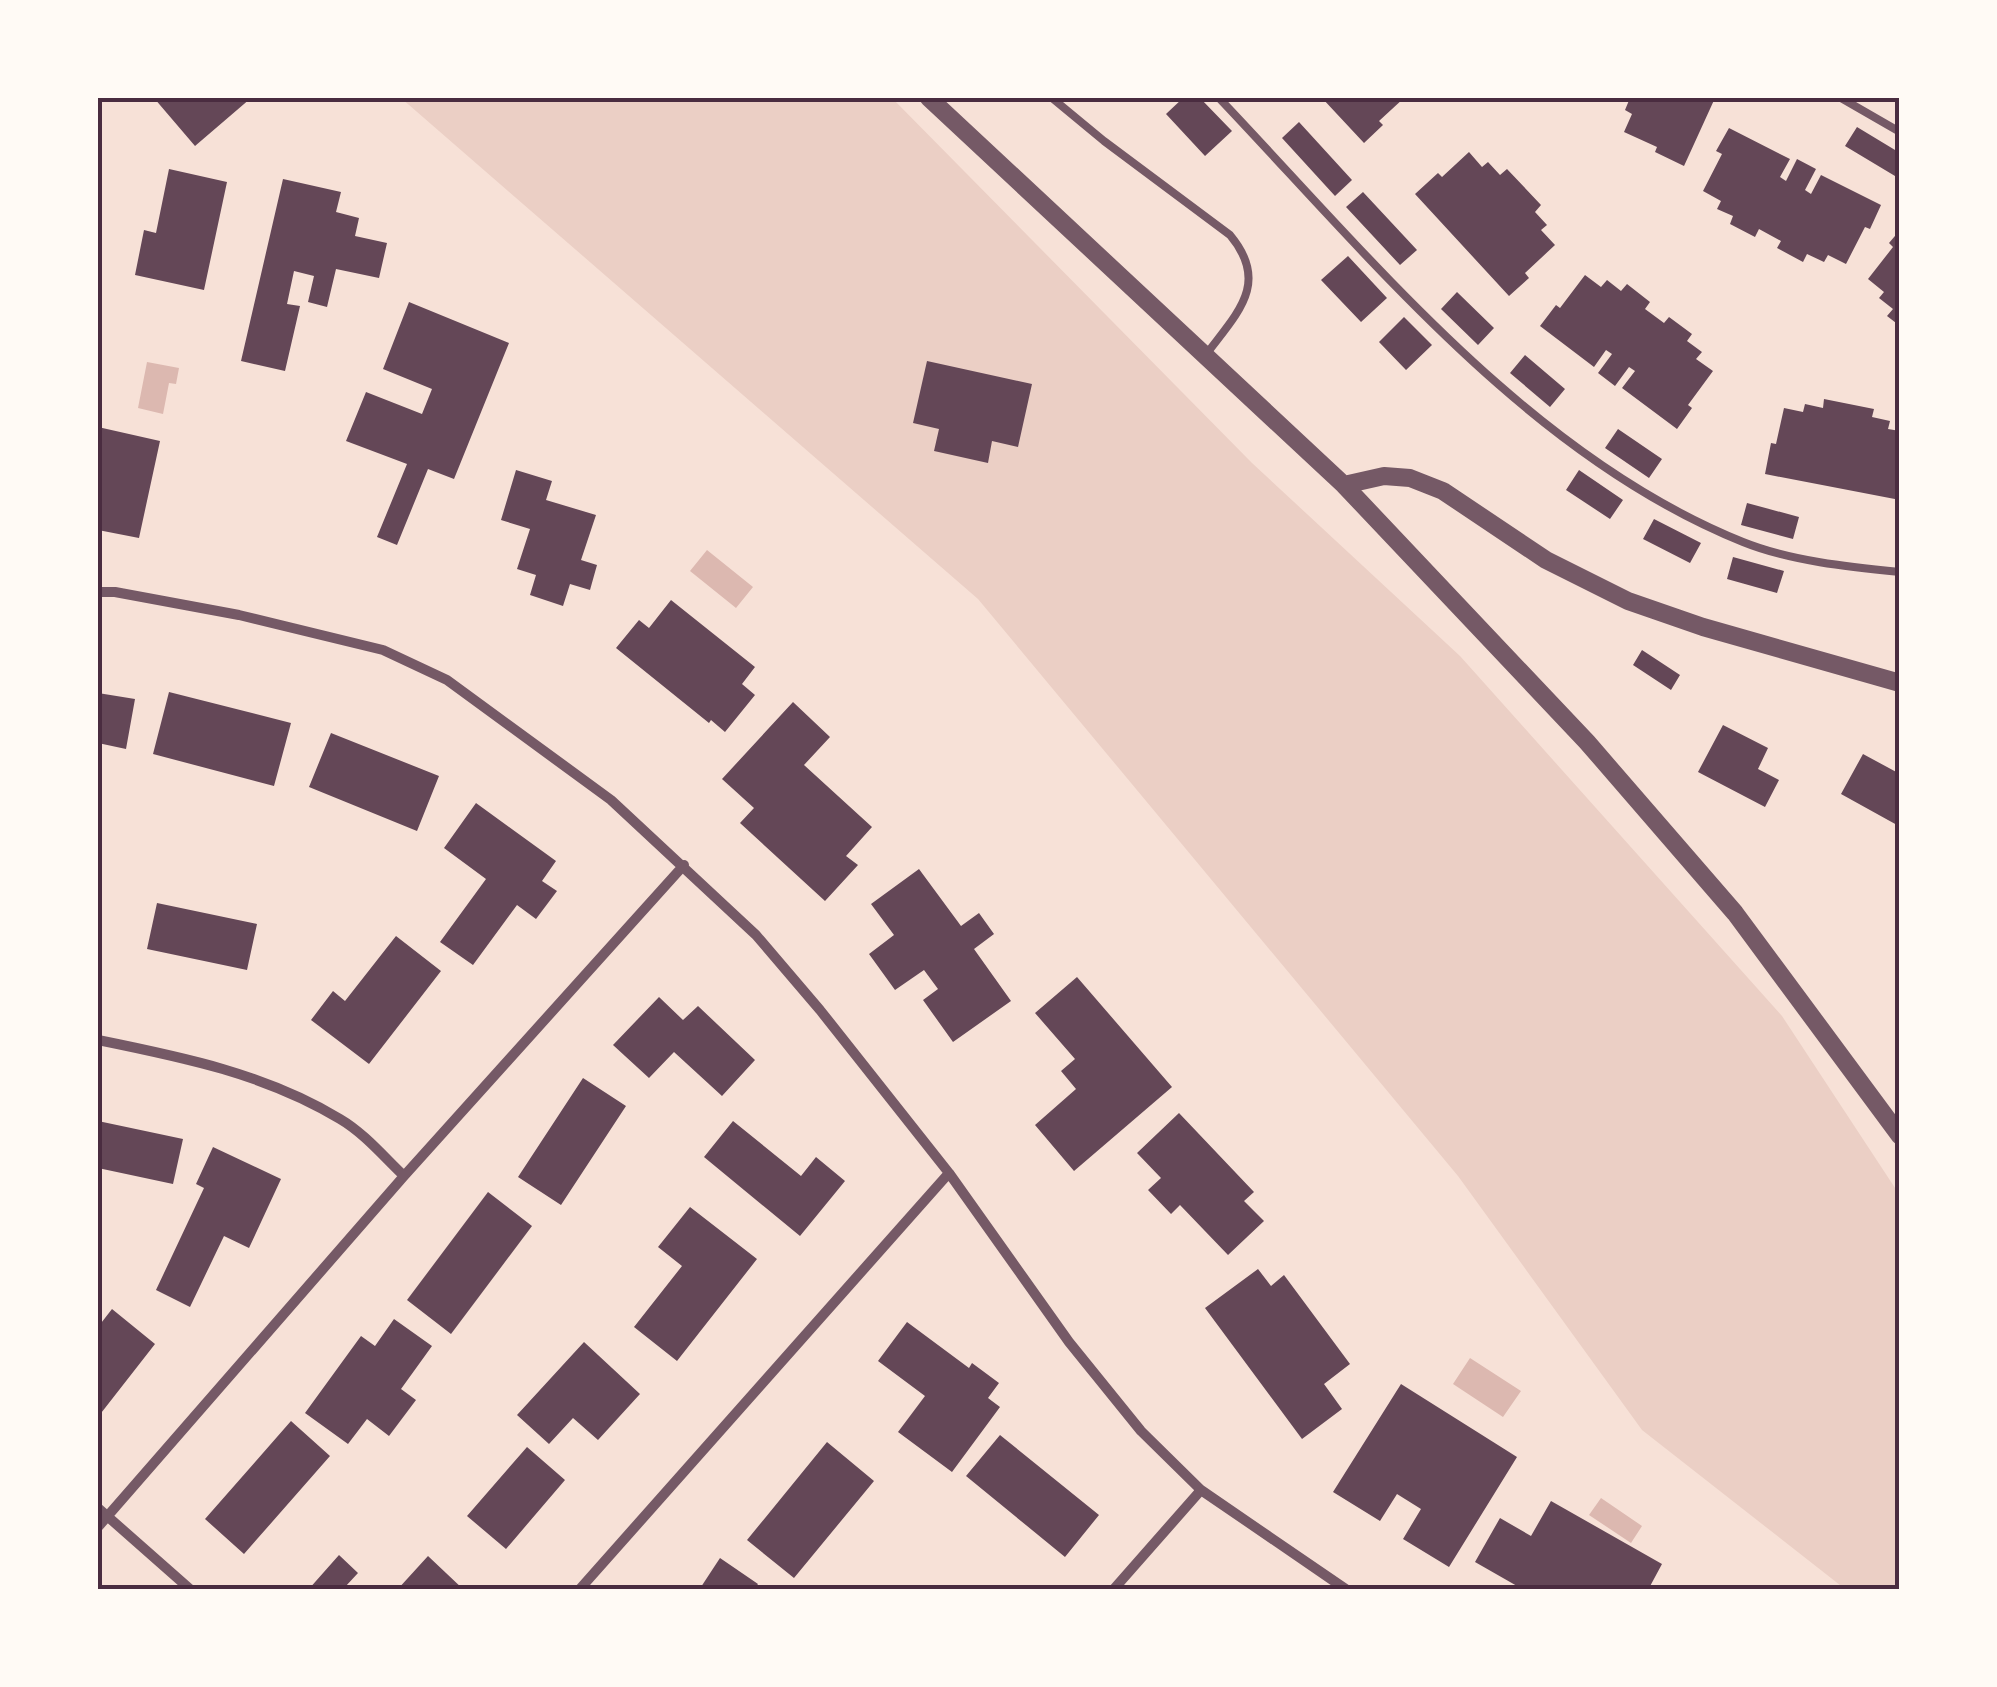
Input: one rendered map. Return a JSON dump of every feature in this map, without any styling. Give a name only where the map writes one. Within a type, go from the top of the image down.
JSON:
[{"type":"street","points":[[930,98],[1344,485],[1588,742],[1734,913],[1900,1136]]},
{"type":"street","points":[[1344,485],[1384,476],[1410,478],[1443,490],[1546,560],[1628,601],[1703,628],[1900,683]]},
{"type":"street","points":[[98,592],[240,615],[383,650],[447,680],[610,800],[756,936],[949,1173],[1069,1342],[1141,1431],[1201,1490],[1347,1590]]},
{"type":"street","points":[[98,1527],[404,1176],[684,865]]},
{"type":"street","points":[[98,1040],[197,1060],[280,1087],[344,1121],[404,1176]]},
{"type":"street","points":[[579,1590],[949,1173]]},
{"type":"street","points":[[1113,1590],[1201,1490]]},
{"type":"street","points":[[98,1508],[191,1590]]},
{"type":"lane","points":[[1052,98],[1230,235],[1242,250],[1249,266],[1244,304],[1205,356]]},
{"type":"lane","points":[[1219,98],[1407,296],[1525,408],[1635,488],[1744,543],[1815,560],[1900,572]]},
{"type":"lane","points":[[1841,98],[1900,132]]},
{"type":"shaded area","points":[[401,98],[892,98],[1252,463],[1460,656],[1782,1016],[1899,1194],[1899,1589],[1845,1589],[1642,1430],[1458,1176],[978,599]]},
{"type":"shaded area","points":[[147,362],[179,368],[176,384],[169,383],[163,414],[138,408]]},
{"type":"shaded area","points":[[707,550],[753,587],[736,608],[690,571]]},
{"type":"shaded area","points":[[1470,1358],[1521,1391],[1503,1417],[1453,1384]]},
{"type":"shaded area","points":[[1601,1498],[1642,1526],[1631,1543],[1589,1515]]},
{"type":"building","points":[[154,98],[251,98],[195,146]]},
{"type":"building","points":[[1183,98],[1200,98],[1232,131],[1205,156],[1166,114]]},
{"type":"building","points":[[1322,98],[1404,98],[1379,121],[1383,125],[1364,143]]},
{"type":"building","points":[[1630,98],[1715,98],[1684,166],[1655,152],[1657,147],[1624,132],[1632,114],[1625,110]]},
{"type":"building","points":[[1299,122],[1352,180],[1335,196],[1282,138]]},
{"type":"building","points":[[1857,127],[1900,153],[1900,179],[1845,146]]},
{"type":"building","points":[[1729,128],[1790,159],[1780,177],[1786,181],[1797,159],[1816,169],[1805,190],[1811,194],[1821,175],[1881,205],[1846,264],[1828,255],[1824,262],[1807,254],[1803,262],[1777,248],[1781,241],[1759,229],[1755,237],[1730,224],[1733,216],[1717,209],[1721,201],[1703,191],[1722,154],[1716,151]]},
{"type":"building","points":[[1469,152],[1482,167],[1488,162],[1500,175],[1507,169],[1541,205],[1535,212],[1547,225],[1541,230],[1555,245],[1525,273],[1529,278],[1509,296],[1415,194],[1438,173],[1442,177]]},
{"type":"building","points":[[169,169],[227,182],[204,290],[135,275],[144,230],[156,233]]},
{"type":"building","points":[[283,179],[341,192],[336,212],[359,218],[355,236],[387,243],[379,278],[336,269],[327,307],[308,302],[314,276],[294,271],[287,304],[300,306],[285,371],[241,361]]},
{"type":"building","points":[[1363,192],[1417,250],[1400,265],[1346,207]]},
{"type":"building","points":[[1900,230],[1900,326],[1887,316],[1893,309],[1879,298],[1884,292],[1868,279],[1893,247],[1889,243]]},
{"type":"building","points":[[1348,256],[1387,298],[1361,322],[1321,280]]},
{"type":"building","points":[[1585,275],[1601,287],[1607,280],[1621,291],[1627,284],[1650,302],[1645,309],[1664,323],[1669,317],[1692,334],[1687,341],[1702,352],[1696,359],[1713,371],[1688,405],[1692,408],[1677,429],[1622,388],[1635,371],[1629,367],[1615,386],[1598,373],[1612,354],[1606,350],[1594,367],[1540,326],[1556,305],[1560,308]]},
{"type":"building","points":[[1457,292],[1494,328],[1478,345],[1441,309]]},
{"type":"building","points":[[409,302],[509,343],[454,479],[428,469],[397,545],[377,537],[407,464],[346,441],[366,392],[422,414],[432,389],[383,369]]},
{"type":"building","points":[[1404,317],[1432,345],[1406,370],[1379,342]]},
{"type":"building","points":[[1525,355],[1565,389],[1550,407],[1510,373]]},
{"type":"building","points":[[927,361],[1032,384],[1018,447],[992,441],[988,463],[934,451],[939,429],[913,423]]},
{"type":"building","points":[[1824,399],[1874,409],[1872,417],[1890,421],[1888,429],[1900,431],[1900,500],[1765,474],[1784,408],[1803,412],[1805,404],[1823,408]]},
{"type":"building","points":[[98,427],[160,441],[139,538],[98,530]]},
{"type":"building","points":[[1618,429],[1662,459],[1649,478],[1605,448]]},
{"type":"building","points":[[516,470],[552,481],[546,500],[596,515],[581,560],[597,565],[590,590],[570,584],[563,606],[530,595],[536,575],[517,569],[530,529],[501,520]]},
{"type":"building","points":[[1579,470],[1623,500],[1610,519],[1566,490]]},
{"type":"building","points":[[1747,503],[1799,517],[1793,539],[1741,525]]},
{"type":"building","points":[[1654,519],[1701,543],[1690,563],[1643,539]]},
{"type":"building","points":[[1733,557],[1784,571],[1777,593],[1727,579]]},
{"type":"building","points":[[671,600],[755,667],[742,684],[755,695],[725,732],[616,648],[639,620],[649,628]]},
{"type":"building","points":[[1642,650],[1680,675],[1671,690],[1633,665]]},
{"type":"building","points":[[169,692],[291,723],[274,786],[153,754]]},
{"type":"building","points":[[98,693],[135,699],[126,749],[98,743]]},
{"type":"building","points":[[793,702],[830,737],[804,765],[872,827],[846,856],[858,865],[825,901],[740,823],[754,808],[722,779]]},
{"type":"building","points":[[1723,725],[1768,748],[1758,769],[1779,780],[1765,807],[1698,772]]},
{"type":"building","points":[[331,733],[439,776],[417,831],[309,787]]},
{"type":"building","points":[[1863,754],[1900,774],[1897,825],[1841,794]]},
{"type":"building","points":[[476,803],[556,861],[542,881],[557,891],[536,919],[517,905],[473,965],[440,942],[486,879],[444,848]]},
{"type":"building","points":[[919,869],[961,926],[979,913],[994,934],[974,949],[1011,1001],[953,1042],[923,1000],[938,989],[924,970],[895,990],[869,954],[894,935],[871,904]]},
{"type":"building","points":[[157,903],[257,924],[247,970],[147,949]]},
{"type":"building","points":[[396,936],[441,971],[369,1064],[311,1020],[333,991],[345,1001]]},
{"type":"building","points":[[1077,977],[1172,1087],[1074,1171],[1035,1125],[1076,1089],[1061,1071],[1075,1059],[1035,1013]]},
{"type":"building","points":[[659,997],[683,1020],[698,1006],[755,1060],[722,1096],[674,1052],[649,1078],[613,1045]]},
{"type":"building","points":[[583,1078],[626,1106],[561,1205],[518,1177]]},
{"type":"building","points":[[1179,1113],[1254,1192],[1244,1201],[1264,1221],[1228,1255],[1180,1205],[1171,1214],[1148,1190],[1161,1178],[1137,1153]]},
{"type":"building","points":[[98,1121],[183,1139],[173,1184],[98,1168]]},
{"type":"building","points":[[733,1121],[801,1176],[816,1157],[845,1181],[800,1236],[704,1157]]},
{"type":"building","points":[[213,1147],[281,1179],[249,1248],[224,1236],[190,1307],[156,1290],[204,1188],[196,1184]]},
{"type":"building","points":[[488,1192],[532,1226],[451,1334],[407,1300]]},
{"type":"building","points":[[690,1207],[757,1259],[677,1361],[634,1327],[682,1266],[658,1247]]},
{"type":"building","points":[[1258,1269],[1271,1286],[1284,1275],[1350,1364],[1324,1384],[1342,1409],[1302,1439],[1205,1308]]},
{"type":"building","points":[[112,1309],[155,1344],[98,1417],[98,1327]]},
{"type":"building","points":[[394,1319],[432,1346],[401,1389],[416,1400],[389,1436],[367,1419],[348,1444],[305,1413],[361,1336],[375,1346]]},
{"type":"building","points":[[907,1322],[969,1368],[972,1363],[999,1383],[988,1398],[1000,1407],[952,1472],[898,1432],[925,1396],[878,1361]]},
{"type":"building","points":[[584,1342],[640,1394],[598,1440],[573,1418],[549,1444],[517,1415]]},
{"type":"building","points":[[1401,1384],[1517,1457],[1449,1567],[1403,1539],[1421,1509],[1397,1494],[1380,1521],[1333,1492]]},
{"type":"building","points":[[291,1421],[330,1456],[244,1554],[205,1519]]},
{"type":"building","points":[[1000,1435],[1099,1515],[1065,1557],[966,1476]]},
{"type":"building","points":[[827,1442],[874,1481],[794,1578],[747,1540]]},
{"type":"building","points":[[527,1447],[565,1480],[506,1549],[467,1516]]},
{"type":"building","points":[[1551,1501],[1662,1564],[1648,1590],[1524,1590],[1475,1562],[1500,1518],[1531,1536]]},
{"type":"building","points":[[339,1555],[358,1573],[345,1587],[348,1590],[308,1590]]},
{"type":"building","points":[[428,1556],[464,1590],[397,1590]]},
{"type":"building","points":[[720,1558],[758,1584],[754,1590],[699,1590]]}]
